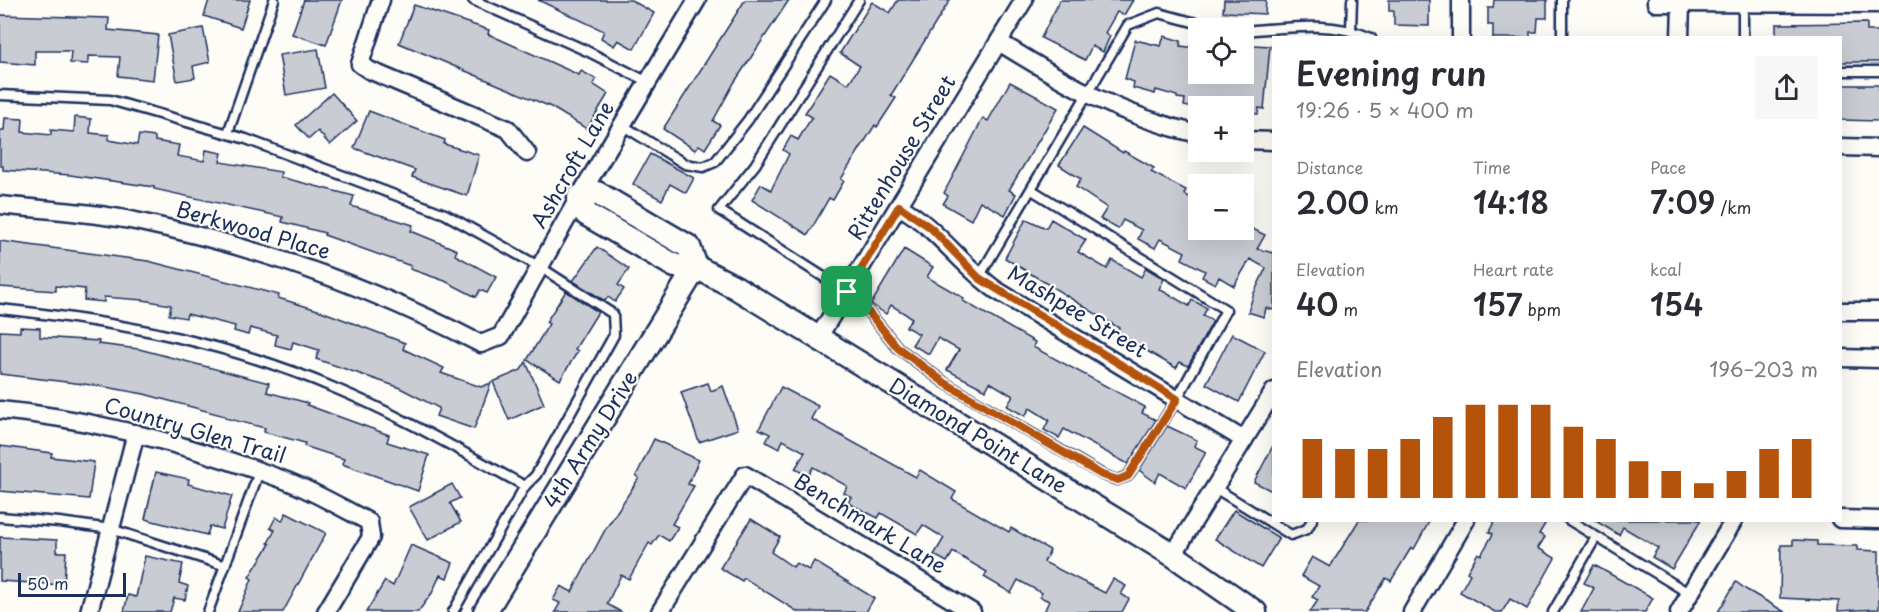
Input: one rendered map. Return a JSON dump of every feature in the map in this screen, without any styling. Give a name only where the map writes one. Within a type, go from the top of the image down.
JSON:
[{"type":"street","points":[[381,0],[360,64],[369,70],[508,129],[526,153]]},
{"type":"street","name":"Ashcroft Lane","points":[[481,344],[501,336],[579,197],[697,0]]},
{"type":"street","name":"Rittenhouse Street","points":[[818,338],[1024,0]]},
{"type":"street","points":[[1461,0],[1461,36]]},
{"type":"street","points":[[1656,1],[1879,4]]},
{"type":"street","points":[[1680,36],[1681,3]]},
{"type":"street","points":[[999,42],[1088,96],[1153,123],[1188,132]]},
{"type":"street","points":[[1254,140],[1272,141]]},
{"type":"street","points":[[1842,147],[1879,148]]},
{"type":"street","points":[[579,197],[597,193],[689,247],[696,267]]},
{"type":"street","name":"Berkwood Place","points":[[0,205],[139,222],[291,262],[415,310],[481,344]]},
{"type":"street","name":"Mashpee Street","points":[[899,206],[931,228],[979,278],[1244,440]]},
{"type":"street","name":"Diamond Point Lane","points":[[696,267],[735,287],[1173,555],[1255,612]]},
{"type":"street","name":"4th Army Drive","points":[[486,612],[696,267]]},
{"type":"street","points":[[1842,311],[1879,311]]},
{"type":"street","points":[[1842,358],[1879,359]]},
{"type":"street","points":[[1173,555],[1272,394]]},
{"type":"street","name":"Country Glen Trail","points":[[0,410],[48,415],[136,433],[289,482],[369,522],[371,537],[326,612]]},
{"type":"street","points":[[89,612],[136,433]]},
{"type":"street","name":"Benchmark Lane","points":[[660,612],[745,475],[972,612]]},
{"type":"street","points":[[1842,519],[1879,520]]},
{"type":"street","points":[[1412,612],[1465,522]]},
{"type":"street","points":[[1679,612],[1733,522]]},
{"type":"lane","points":[[228,133],[274,0]]},
{"type":"lane","points":[[473,0],[577,46],[648,82]]},
{"type":"lane","points":[[622,125],[685,164],[704,167],[716,162],[748,120],[826,0]]},
{"type":"lane","points":[[859,0],[755,165],[719,210],[847,292],[870,314],[898,348],[945,383],[1102,475],[1118,480],[1128,476],[1177,399],[1226,310],[1032,190]]},
{"type":"lane","points":[[1351,29],[1352,0]]},
{"type":"lane","points":[[1562,0],[1562,36]]},
{"type":"lane","points":[[1743,3],[1743,36]]},
{"type":"lane","points":[[979,278],[1128,25],[1159,13],[1188,21]]},
{"type":"lane","points":[[1254,30],[1310,27],[1351,29],[1367,36]]},
{"type":"lane","points":[[1842,71],[1879,71]]},
{"type":"lane","points":[[0,95],[110,100],[228,133],[445,213],[540,267],[613,314],[614,334],[536,475],[525,486],[453,612]]},
{"type":"lane","points":[[0,309],[71,316],[166,333],[270,364],[340,390],[432,435],[525,486]]},
{"type":"lane","points":[[208,612],[223,565],[259,472]]},
{"type":"lane","points":[[1215,488],[1291,535],[1307,529],[1311,522]]},
{"type":"lane","points":[[1879,510],[1879,520]]},
{"type":"lane","points":[[0,517],[59,522],[111,530],[223,565]]},
{"type":"lane","points":[[1572,522],[1690,594]]},
{"type":"lane","points":[[1553,612],[1596,537]]},
{"type":"building","points":[[209,0],[250,0],[241,28],[204,16]]},
{"type":"building","points":[[304,0],[342,0],[326,45],[292,34]]},
{"type":"building","points":[[538,0],[631,0],[654,13],[634,49],[618,40],[614,46],[601,38],[604,31]]},
{"type":"building","points":[[745,0],[789,0],[734,83],[713,121],[720,125],[705,149],[699,145],[695,150],[663,129]]},
{"type":"building","points":[[898,0],[950,0],[891,95],[896,98],[877,127],[875,125],[841,179],[844,181],[833,200],[829,198],[808,235],[752,200],[761,184],[771,190],[789,154],[783,150],[791,136],[798,140],[812,117],[805,113],[830,73],[848,84],[860,66],[840,53],[872,2],[890,13]]},
{"type":"building","points":[[1060,0],[1133,0],[1124,15],[1117,12],[1105,33],[1110,36],[1103,52],[1092,46],[1085,60],[1041,38]]},
{"type":"building","points":[[1224,0],[1266,0],[1265,14],[1223,12]]},
{"type":"building","points":[[1389,0],[1429,0],[1429,26],[1394,25],[1394,11],[1389,11]]},
{"type":"building","points":[[1494,0],[1547,0],[1547,18],[1538,18],[1537,32],[1530,32],[1530,36],[1493,36],[1493,25],[1488,25],[1488,8],[1493,8]]},
{"type":"building","points":[[414,5],[489,30],[488,34],[579,75],[581,71],[596,79],[593,84],[608,94],[587,129],[551,107],[399,43]]},
{"type":"building","points":[[0,15],[109,18],[108,30],[158,35],[153,80],[118,76],[120,57],[88,56],[88,64],[70,63],[71,51],[35,51],[35,65],[0,62]]},
{"type":"building","points":[[1867,23],[1867,31],[1879,31],[1879,62],[1842,62],[1842,36],[1776,36],[1776,24]]},
{"type":"building","points":[[203,28],[210,62],[193,66],[195,78],[177,81],[168,35]]},
{"type":"building","points":[[1164,36],[1181,41],[1180,46],[1188,47],[1188,84],[1254,84],[1254,45],[1270,46],[1264,109],[1259,108],[1258,114],[1254,114],[1254,96],[1188,96],[1188,107],[1184,106],[1185,99],[1177,98],[1177,96],[1156,90],[1155,94],[1133,88],[1134,82],[1125,79],[1135,40],[1161,46]]},
{"type":"building","points":[[318,49],[325,88],[286,95],[279,55]]},
{"type":"building","points":[[1010,82],[1058,108],[1009,190],[1016,194],[1005,215],[980,201],[971,220],[943,204],[948,196],[944,193],[983,118],[988,121]]},
{"type":"building","points":[[1842,85],[1879,85],[1879,121],[1842,120]]},
{"type":"building","points":[[332,93],[357,121],[330,145],[318,131],[309,139],[296,125]]},
{"type":"building","points":[[369,111],[445,140],[444,144],[479,155],[467,196],[412,177],[415,170],[354,148]]},
{"type":"building","points":[[75,117],[91,119],[90,133],[109,135],[109,140],[137,145],[139,135],[155,137],[155,141],[179,145],[177,156],[204,161],[206,150],[222,153],[220,162],[281,172],[280,177],[354,196],[351,206],[413,225],[411,231],[457,250],[455,255],[496,277],[487,293],[480,290],[476,297],[445,281],[410,269],[411,266],[324,235],[325,233],[282,222],[283,217],[154,189],[154,187],[70,175],[3,170],[3,166],[0,166],[0,130],[4,130],[5,118],[23,119],[22,132],[51,135],[51,130],[74,132]]},
{"type":"building","points":[[1083,128],[1123,153],[1124,151],[1154,168],[1151,172],[1186,190],[1184,194],[1188,196],[1188,240],[1254,240],[1254,230],[1265,235],[1257,249],[1272,253],[1272,310],[1266,308],[1264,317],[1248,312],[1266,268],[1250,259],[1234,286],[1219,277],[1215,284],[1202,277],[1205,271],[1182,259],[1185,252],[1160,239],[1155,248],[1138,239],[1142,230],[1123,220],[1118,229],[1100,219],[1107,208],[1076,187],[1081,179],[1059,165]]},
{"type":"building","points":[[650,154],[694,178],[686,193],[670,184],[662,200],[633,184]]},
{"type":"building","points":[[1026,219],[1046,228],[1051,219],[1086,240],[1078,252],[1107,269],[1112,260],[1141,277],[1146,268],[1164,279],[1159,289],[1189,306],[1192,300],[1207,308],[1203,316],[1213,321],[1188,366],[1180,362],[1176,368],[1147,351],[1117,332],[1119,328],[1005,258]]},
{"type":"building","points":[[0,241],[148,261],[279,295],[278,298],[321,311],[405,343],[403,349],[444,368],[441,373],[481,387],[491,383],[474,429],[436,416],[439,408],[398,387],[316,359],[319,350],[293,342],[291,349],[275,345],[277,335],[250,328],[248,335],[234,331],[235,326],[187,314],[186,318],[169,315],[171,305],[104,297],[104,302],[84,300],[85,289],[56,286],[56,291],[0,287]]},
{"type":"building","points":[[597,247],[629,269],[618,285],[624,289],[615,302],[608,297],[605,301],[573,281]]},
{"type":"building","points":[[904,249],[933,267],[927,277],[964,298],[963,301],[1035,342],[1033,347],[1145,407],[1142,413],[1156,420],[1128,464],[1064,429],[1059,438],[1044,430],[1049,420],[1030,408],[1025,416],[1007,406],[1013,396],[990,382],[986,390],[947,370],[959,350],[938,338],[929,354],[912,345],[919,334],[906,327],[912,318],[891,305],[886,314],[871,304]]},
{"type":"building","points":[[566,291],[598,312],[575,349],[578,351],[560,380],[527,360],[549,324],[546,322]]},
{"type":"building","points":[[20,327],[40,328],[40,337],[99,341],[98,344],[139,349],[269,383],[267,392],[308,403],[307,405],[389,435],[387,442],[429,455],[418,491],[342,464],[344,459],[304,446],[305,443],[264,432],[265,428],[225,418],[225,416],[144,394],[100,386],[0,374],[0,331],[20,332]]},
{"type":"building","points":[[1232,334],[1265,351],[1239,402],[1206,384]]},
{"type":"building","points":[[526,362],[544,404],[509,420],[493,382],[521,370]]},
{"type":"building","points":[[708,383],[711,391],[723,386],[738,429],[699,442],[681,392]]},
{"type":"building","points":[[781,387],[818,406],[811,419],[916,477],[920,470],[956,492],[952,499],[1009,532],[1011,528],[1050,550],[1044,562],[1105,593],[1113,579],[1126,586],[1121,594],[1129,599],[1122,612],[1044,612],[1049,601],[1040,597],[1042,593],[1018,580],[1011,593],[984,577],[987,572],[953,552],[947,562],[934,555],[944,538],[923,525],[917,534],[881,513],[878,518],[848,503],[851,497],[844,493],[847,486],[813,467],[808,476],[795,469],[805,452],[783,440],[779,449],[766,442],[770,434],[759,429]]},
{"type":"building","points":[[1167,426],[1197,440],[1194,446],[1206,452],[1186,488],[1160,473],[1155,482],[1139,470]]},
{"type":"building","points":[[654,439],[699,460],[688,484],[694,486],[672,524],[678,527],[669,541],[659,535],[652,545],[649,543],[629,579],[621,575],[607,604],[621,612],[555,612],[560,603],[553,600],[561,586],[572,592],[605,530],[639,478],[636,476]]},
{"type":"building","points":[[0,446],[52,453],[51,457],[94,462],[89,499],[0,491]]},
{"type":"building","points":[[1272,448],[1272,491],[1254,482]]},
{"type":"building","points":[[156,472],[189,479],[188,484],[232,496],[222,529],[210,526],[207,535],[145,519]]},
{"type":"building","points":[[452,484],[460,498],[450,503],[461,522],[428,540],[409,507]]},
{"type":"building","points":[[1234,510],[1279,538],[1261,568],[1215,539]]},
{"type":"building","points":[[286,513],[326,533],[283,612],[238,612],[252,579],[249,577],[270,544],[268,543],[275,530],[270,528],[276,517],[282,521]]},
{"type":"building","points":[[751,519],[780,537],[771,552],[793,567],[796,563],[809,570],[814,561],[874,598],[866,612],[798,612],[744,578],[742,581],[720,568]]},
{"type":"building","points":[[1358,522],[1429,522],[1414,549],[1411,548],[1391,581],[1386,578],[1365,612],[1310,612],[1318,600],[1312,597],[1319,586],[1301,576],[1312,557],[1330,567]]},
{"type":"building","points":[[1494,522],[1542,522],[1545,524],[1539,534],[1545,537],[1538,548],[1555,558],[1527,609],[1510,599],[1502,612],[1495,612],[1460,592],[1470,574],[1467,572],[1478,553],[1481,555],[1493,534],[1489,532]]},
{"type":"building","points":[[1597,522],[1700,522],[1672,569],[1652,557],[1658,548],[1623,527],[1619,535]]},
{"type":"building","points":[[0,537],[57,540],[57,552],[66,552],[64,585],[0,581]]},
{"type":"building","points":[[1793,540],[1817,541],[1817,545],[1857,546],[1857,550],[1879,551],[1879,609],[1838,611],[1839,601],[1780,598],[1781,545],[1793,545]]},
{"type":"building","points":[[411,545],[453,563],[447,578],[440,575],[432,593],[418,612],[366,612],[385,581],[393,586]]},
{"type":"building","points":[[145,556],[183,564],[179,583],[188,586],[185,600],[174,598],[170,612],[124,612],[128,595],[136,597]]},
{"type":"building","points":[[1594,565],[1653,598],[1645,612],[1581,612],[1594,588],[1584,583]]},
{"type":"building","points":[[1736,582],[1747,590],[1785,612],[1718,612]]},
{"type":"route","points":[[899,206],[931,228],[969,269],[996,290],[1177,399],[1128,476],[1118,480],[1102,475],[945,383],[898,348],[870,314],[847,292],[899,206]]}]
